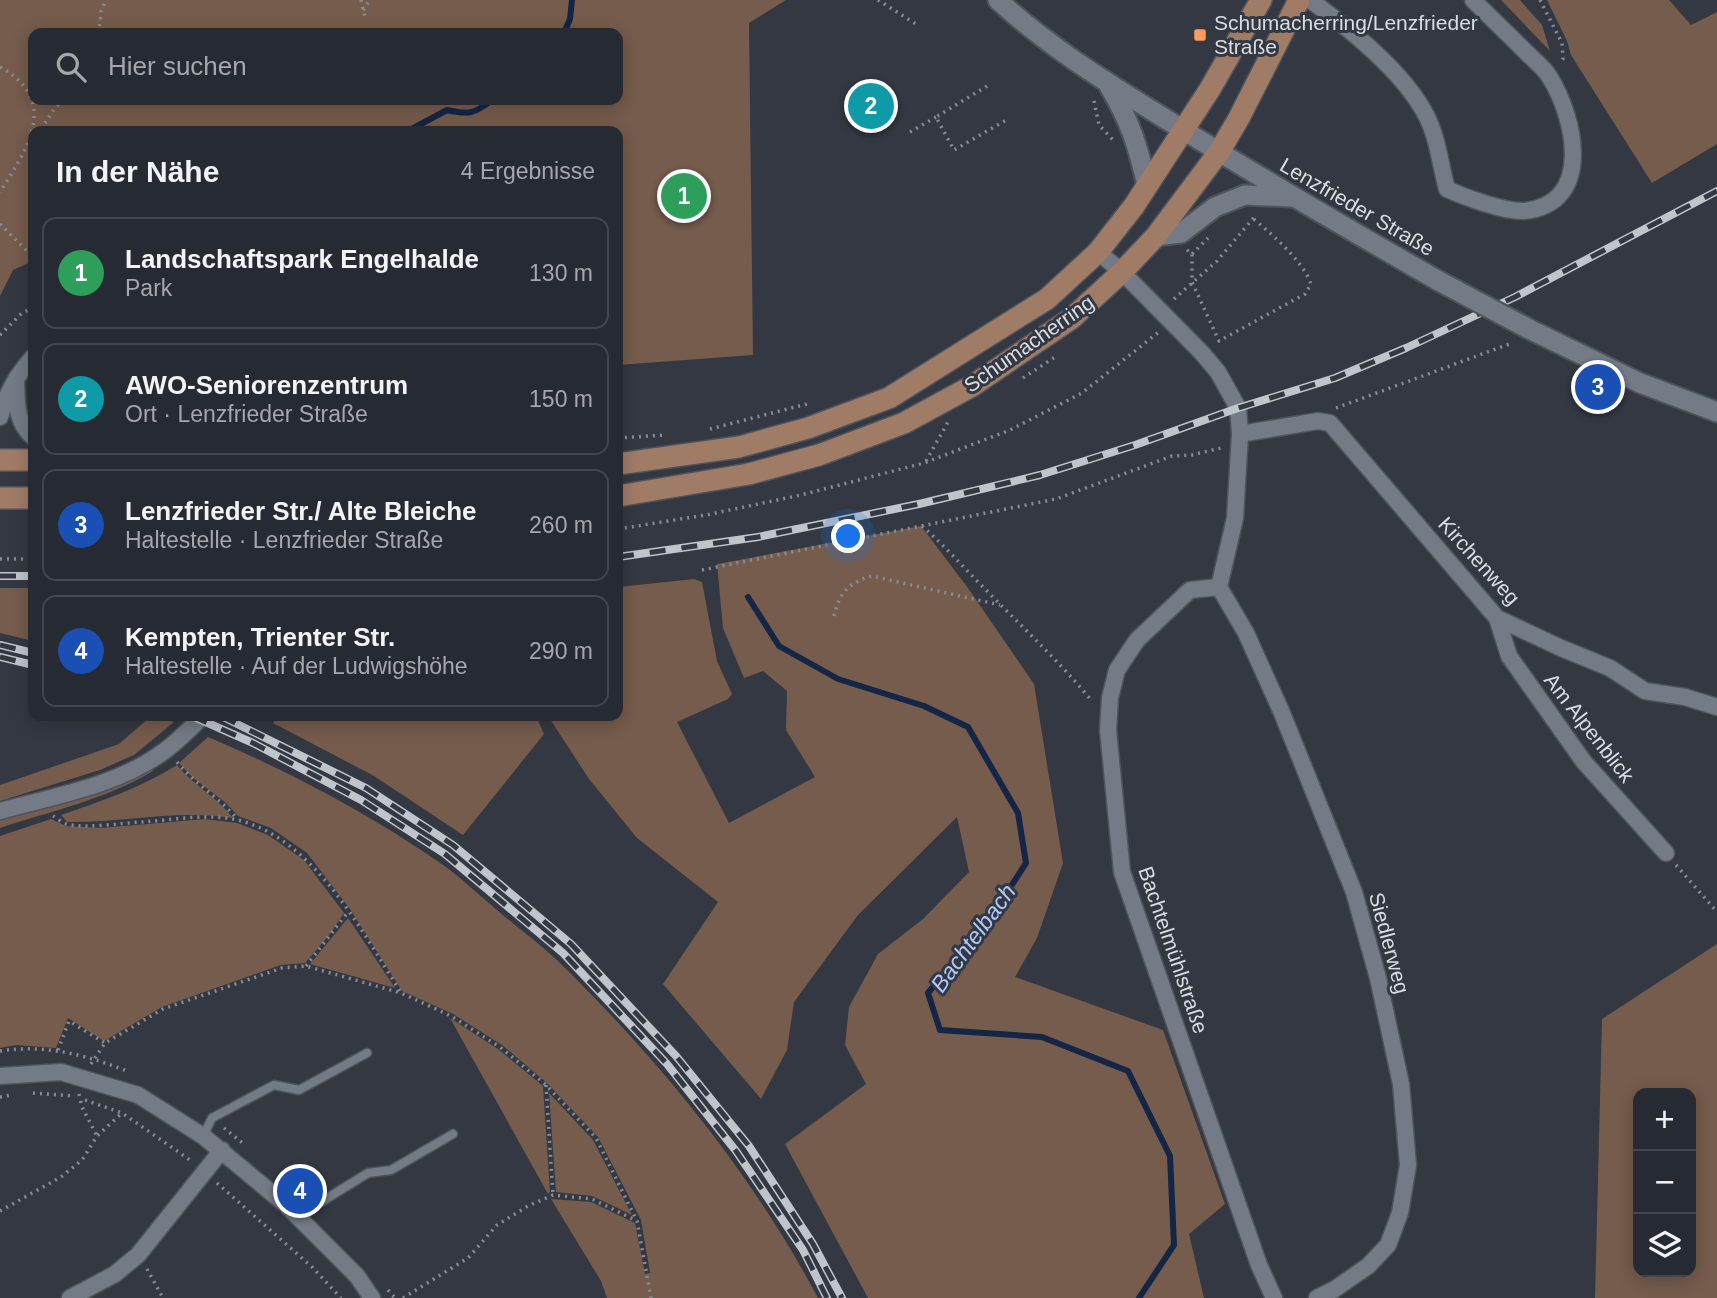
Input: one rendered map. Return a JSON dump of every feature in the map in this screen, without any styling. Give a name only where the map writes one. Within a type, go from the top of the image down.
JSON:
[{"type":"main road","name":"Schumacherring","points":[[623,463],[739,447],[808,428],[890,398],[1047,299],[1098,252],[1147,185],[1184,130],[1261,0]]},
{"type":"main road","name":"Schumacherring","points":[[623,495],[749,474],[819,455],[904,423],[972,386],[1072,318],[1156,236],[1219,152],[1299,0]]},
{"type":"main road","points":[[0,460],[28,460]]},
{"type":"main road","points":[[0,498],[28,498]]},
{"type":"street","name":"Lenzfrieder Straße","points":[[998,0],[1060,52],[1219,152],[1437,281],[1640,383],[1717,412]]},
{"type":"street","points":[[1310,0],[1370,49],[1406,86],[1426,115],[1437,143],[1447,189],[1467,198],[1522,211],[1540,207],[1562,193],[1571,176],[1572,130],[1548,74],[1473,0]]},
{"type":"street","points":[[1107,82],[1137,141],[1147,185]]},
{"type":"street","points":[[1156,236],[1181,233],[1215,207],[1245,195],[1296,197]]},
{"type":"street","points":[[1098,252],[1122,272],[1202,353],[1231,391],[1238,408],[1240,434],[1235,518],[1219,587]]},
{"type":"street","points":[[0,417],[5,397],[16,376],[28,363]]},
{"type":"street","points":[[0,385],[16,376]]},
{"type":"street","points":[[16,376],[18,414],[28,433]]},
{"type":"street","points":[[1240,434],[1318,421],[1330,423]]},
{"type":"street","name":"Kirchenweg","points":[[1330,423],[1497,618],[1609,668],[1644,691],[1685,697],[1717,709]]},
{"type":"street","name":"Bachtelmühlstraße","points":[[1219,587],[1190,590],[1137,640],[1117,670],[1110,698],[1108,730],[1122,872],[1259,1265],[1273,1298]]},
{"type":"street","name":"Siedlerweg","points":[[1219,587],[1246,633],[1282,713],[1353,892],[1378,978],[1401,1084],[1408,1165],[1400,1213],[1388,1245],[1368,1266],[1317,1298]]},
{"type":"street","name":"Am Alpenblick","points":[[1497,618],[1509,656],[1584,762],[1666,853]]},
{"type":"street","points":[[1717,709],[1717,721]]},
{"type":"street","points":[[0,811],[104,782],[140,765],[176,742],[197,721]]},
{"type":"street","points":[[0,1076],[61,1072],[138,1095],[222,1150],[300,1219],[357,1276],[372,1298]]},
{"type":"street","points":[[70,1298],[115,1274],[138,1255],[222,1150]]},
{"type":"lane","points":[[203,1136],[212,1118],[274,1085],[299,1090],[367,1053]]},
{"type":"lane","points":[[300,1219],[368,1173],[391,1170],[453,1134]]},
{"type":"path","points":[[99,28],[101,11],[106,0]]},
{"type":"path","points":[[361,0],[365,17]]},
{"type":"path","points":[[362,12],[370,0]]},
{"type":"path","points":[[878,0],[919,26]]},
{"type":"path","points":[[1540,0],[1562,43],[1563,59],[1548,74]]},
{"type":"path","points":[[0,67],[12,74],[28,95]]},
{"type":"path","points":[[911,132],[987,86]]},
{"type":"path","points":[[32,105],[34,126]]},
{"type":"path","points":[[43,126],[52,108],[56,105]]},
{"type":"path","points":[[936,117],[954,150],[1008,119]]},
{"type":"path","points":[[1099,125],[1116,144]]},
{"type":"path","points":[[0,192],[28,142]]},
{"type":"path","points":[[623,528],[706,515],[801,495],[925,463],[1010,430],[1082,393],[1139,350],[1171,321],[1168,313],[1171,303],[1217,261],[1259,212]]},
{"type":"path","points":[[1209,238],[1192,254],[1192,282],[1219,341],[1308,291],[1311,284],[1308,275],[1252,217]]},
{"type":"path","points":[[0,224],[28,252]]},
{"type":"path","points":[[1184,247],[1192,254]]},
{"type":"path","points":[[0,335],[28,310]]},
{"type":"path","points":[[1330,423],[1337,406],[1534,332]]},
{"type":"path","points":[[705,430],[819,401]]},
{"type":"path","points":[[623,438],[667,435]]},
{"type":"path","points":[[702,570],[1056,499],[1172,456],[1192,455],[1221,448],[1221,460]]},
{"type":"path","points":[[922,526],[947,547],[1046,648],[1091,700],[1108,730]]},
{"type":"path","points":[[0,559],[28,559]]},
{"type":"path","points":[[834,616],[837,603],[854,581],[872,576],[1002,605]]},
{"type":"path","points":[[177,762],[190,778],[225,805],[238,820]]},
{"type":"path","points":[[52,816],[66,824],[100,825],[206,817],[238,820],[271,832],[307,858],[348,912],[401,993]]},
{"type":"path","points":[[1666,853],[1717,912]]},
{"type":"path","points":[[306,966],[348,912]]},
{"type":"path","points":[[0,1051],[19,1048],[58,1050],[93,1058],[105,1043],[163,1009],[282,968],[306,966],[401,993],[461,1023],[500,1047],[546,1085],[596,1139],[637,1221],[652,1298]]},
{"type":"path","points":[[58,1050],[69,1021],[105,1043]]},
{"type":"path","points":[[85,1079],[78,1097],[97,1136]]},
{"type":"path","points":[[546,1085],[553,1195]]},
{"type":"path","points":[[0,1097],[22,1093],[58,1094],[78,1097],[122,1113],[204,1170],[312,1267],[341,1298]]},
{"type":"path","points":[[0,1211],[61,1177],[82,1160],[97,1136],[138,1095]]},
{"type":"path","points":[[403,1298],[468,1258],[497,1225],[528,1206],[553,1195],[592,1199],[637,1221]]},
{"type":"path","points":[[138,1255],[163,1298]]},
{"type":"shaded area","points":[[0,0],[786,0],[749,23],[753,355],[623,365],[623,126],[28,126],[28,263],[13,270],[0,296]]},
{"type":"shaded area","points":[[1501,0],[1520,0],[1542,25],[1550,51]]},
{"type":"shaded area","points":[[1547,0],[1669,0],[1691,25],[1717,12],[1717,144],[1652,183],[1571,55]]},
{"type":"shaded area","points":[[921,526],[968,588],[1034,684],[1063,863],[1037,938],[1015,977],[1163,1030],[1225,1204],[1189,1234],[1204,1298],[868,1298],[785,1144],[866,1084],[845,1045],[849,1007],[878,954],[923,919],[969,872],[957,817],[858,915],[794,1002],[787,1050],[761,1099],[663,984],[718,902],[637,838],[589,779],[551,721],[623,721],[623,586],[694,579],[702,582],[717,661],[732,694],[728,699],[677,722],[729,823],[815,777],[786,730],[787,691],[763,671],[744,678],[723,628],[717,564]]},
{"type":"shaded area","points":[[0,588],[28,588],[28,640],[0,633]]},
{"type":"shaded area","points":[[145,721],[174,722],[134,755],[100,770],[0,801],[0,785],[119,744]]},
{"type":"shaded area","points":[[538,721],[544,734],[463,835],[374,776],[273,723]]},
{"type":"shaded area","points":[[208,737],[325,793],[409,842],[452,871],[558,961],[632,1038],[701,1120],[764,1207],[818,1298],[607,1298],[601,1281],[551,1199],[591,1202],[635,1223],[645,1274],[650,1273],[641,1220],[598,1137],[548,1084],[502,1045],[453,1014],[402,991],[350,909],[307,853],[271,828],[238,816],[226,803],[192,777],[179,763]]},
{"type":"shaded area","points":[[177,765],[233,818],[192,815],[67,822],[61,815],[135,787]]},
{"type":"shaded area","points":[[150,767],[153,771],[117,789],[0,828],[0,819],[106,787]]},
{"type":"shaded area","points":[[51,819],[66,826],[101,828],[205,819],[237,823],[268,835],[304,860],[344,913],[305,963],[281,965],[162,1007],[104,1041],[68,1018],[56,1048],[16,1045],[0,1048],[0,836]]},
{"type":"shaded area","points":[[348,918],[395,988],[310,964]]},
{"type":"shaded area","points":[[1717,944],[1717,1298],[1595,1298],[1602,1019]]},
{"type":"shaded area","points":[[450,1018],[498,1049],[543,1086],[548,1194]]},
{"type":"shaded area","points":[[549,1093],[593,1140],[632,1215],[592,1196],[556,1192]]},
{"type":"waterway","name":"Bachtelbach","points":[[566,28],[572,0]]},
{"type":"waterway","name":"Bachtelbach","points":[[417,126],[447,110],[471,112],[484,105]]},
{"type":"waterway","name":"Bachtelbach","points":[[748,597],[779,646],[838,679],[924,706],[968,727],[1018,813],[1026,863],[997,908],[928,993],[940,1030],[1042,1037],[1128,1071],[1170,1156],[1174,1245],[1139,1298]]},
{"type":"railway","points":[[623,556],[758,537],[919,504],[1040,475],[1135,445],[1238,408],[1335,378],[1406,348],[1515,297],[1717,191]]},
{"type":"railway","points":[[0,576],[28,576]]},
{"type":"railway","points":[[0,645],[28,652]]},
{"type":"railway","points":[[0,657],[28,664]]},
{"type":"railway","points":[[203,721],[253,743],[361,800],[445,854],[563,953],[667,1064],[736,1151],[803,1250],[827,1298]]},
{"type":"railway","points":[[231,721],[366,788],[453,845],[571,944],[676,1056],[749,1146],[813,1244],[842,1298]]},
{"type":"place","name":"Schumacherring/Lenzfrieder Straße","points":[[1200,35]]},
{"type":"place","name":"AWO-Seniorenzentrum","points":[[871,106]]},
{"type":"place","name":"Landschaftspark Engelhalde","points":[[684,196]]},
{"type":"place","name":"Lenzfrieder Str./ Alte Bleiche","points":[[1598,387]]},
{"type":"place","name":"Kempten, Trienter Str.","points":[[300,1191]]}]
